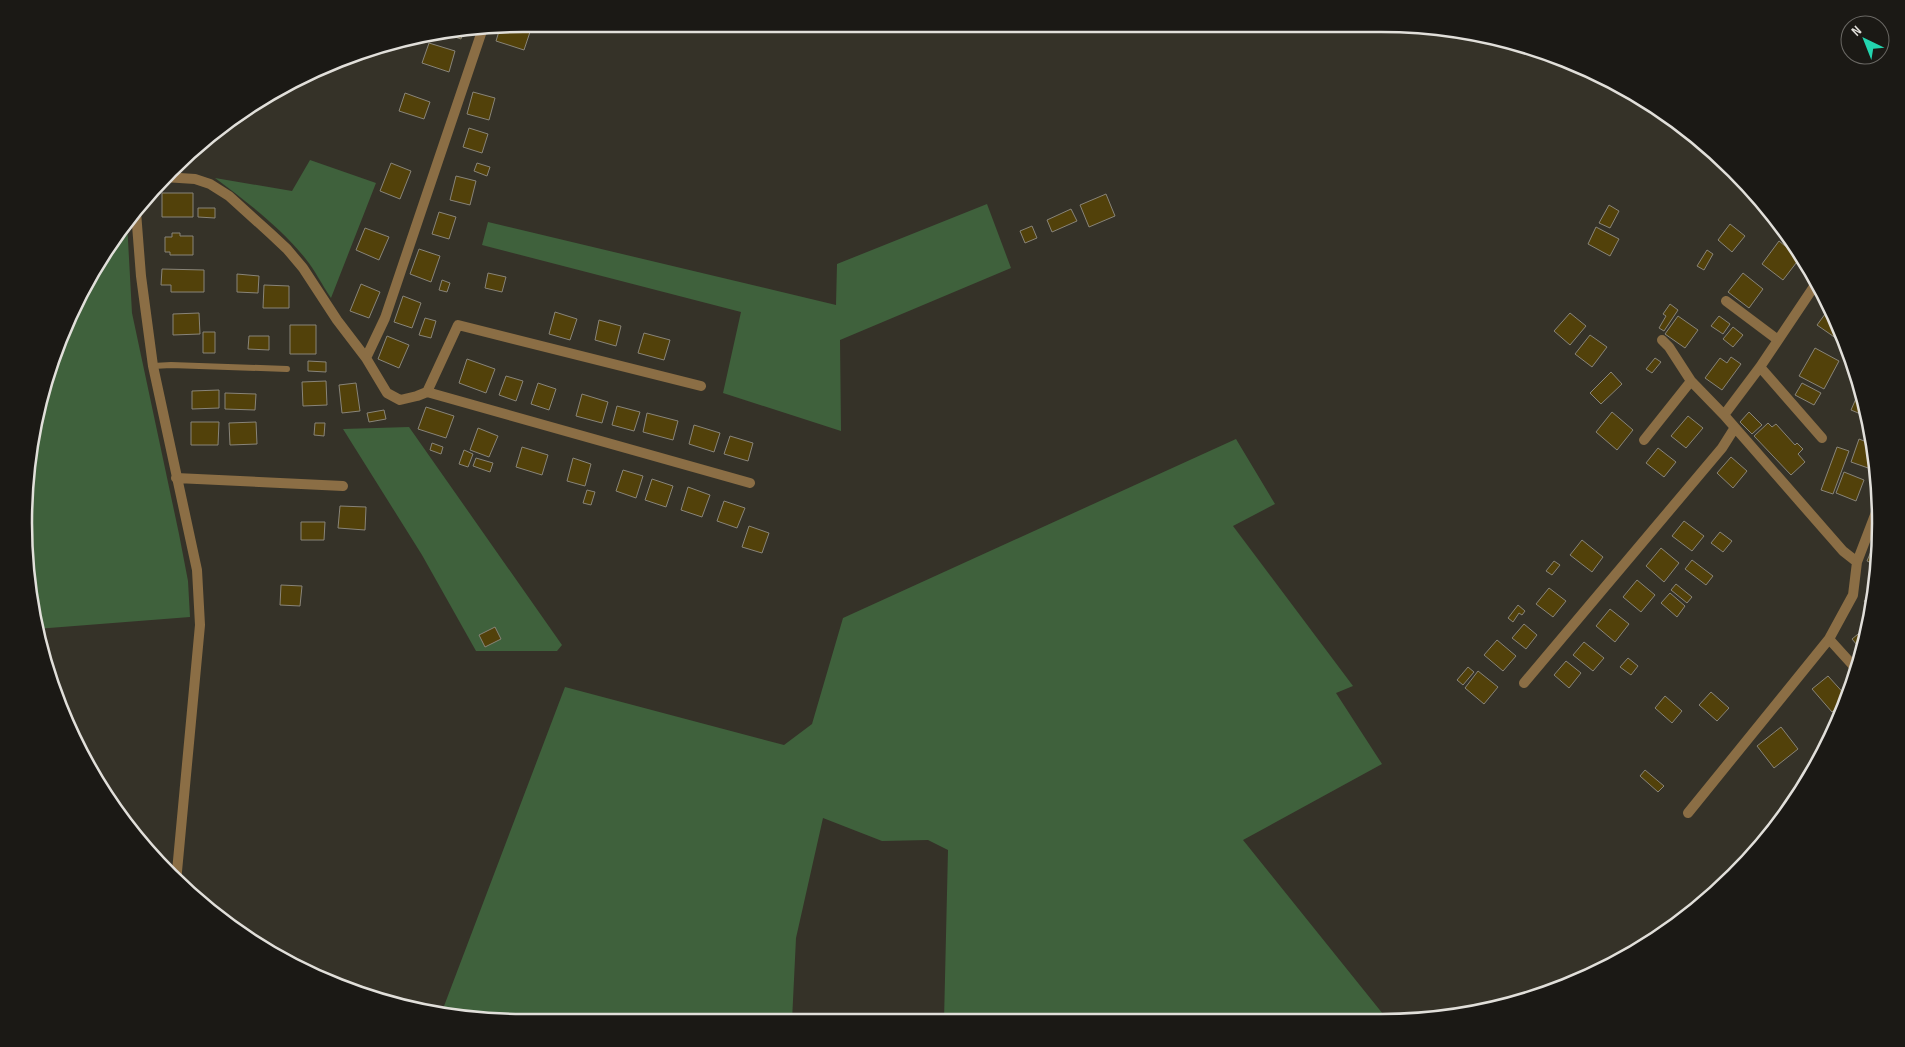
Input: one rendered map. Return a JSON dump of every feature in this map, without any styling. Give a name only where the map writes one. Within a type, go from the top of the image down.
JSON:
[{"type":"street","points":[[366,358],[385,318],[481,35]]},
{"type":"street","points":[[174,178],[195,179],[210,184],[229,196],[287,248],[366,358],[387,393],[394,397],[400,400],[427,392],[750,483]]},
{"type":"street","points":[[137,222],[141,276],[153,366],[197,570],[200,625],[177,872]]},
{"type":"street","points":[[1724,415],[1813,289]]},
{"type":"street","points":[[1726,301],[1778,340]]},
{"type":"street","points":[[427,392],[458,325],[701,386]]},
{"type":"street","points":[[1662,340],[1669,347],[1691,381],[1724,415],[1734,429],[1843,551],[1857,562]]},
{"type":"street","points":[[1760,366],[1822,438]]},
{"type":"street","points":[[1644,440],[1691,381]]},
{"type":"street","points":[[1524,683],[1722,448],[1734,429]]},
{"type":"street","points":[[176,478],[343,486]]},
{"type":"street","points":[[1688,813],[1829,639],[1853,595],[1857,562],[1872,523]]},
{"type":"street","points":[[1829,639],[1852,664]]},
{"type":"lane","points":[[153,366],[287,369]]},
{"type":"green space","points":[[310,160],[376,183],[331,298],[309,263],[285,236],[215,178],[292,191]]},
{"type":"green space","points":[[987,204],[1011,268],[840,340],[841,431],[723,393],[741,312],[482,245],[488,222],[836,305],[837,264]]},
{"type":"green space","points":[[128,234],[132,313],[188,581],[190,617],[44,628],[42,619],[37,588],[32,524],[37,459],[49,396],[70,336],[83,306],[98,278]]},
{"type":"green space","points":[[409,427],[562,645],[557,651],[476,651],[422,555],[343,429]]},
{"type":"green space","points":[[1236,439],[1275,504],[1233,526],[1353,686],[1336,693],[1382,764],[1243,840],[1383,1014],[944,1014],[948,850],[928,840],[882,841],[823,818],[796,938],[792,1014],[524,1014],[491,1013],[443,1007],[565,687],[784,745],[812,724],[843,618]]},
{"type":"building","points":[[530,32],[524,50],[496,41],[498,34]]},
{"type":"building","points":[[429,43],[455,51],[449,72],[422,63]]},
{"type":"building","points":[[473,92],[495,98],[489,120],[467,114]]},
{"type":"building","points":[[405,93],[430,102],[424,119],[399,111]]},
{"type":"building","points":[[469,128],[488,134],[482,153],[463,147]]},
{"type":"building","points":[[391,163],[411,171],[400,199],[380,191]]},
{"type":"building","points":[[477,163],[490,167],[487,176],[474,171]]},
{"type":"building","points":[[456,176],[476,181],[470,205],[450,200]]},
{"type":"building","points":[[162,193],[193,193],[193,217],[162,217]]},
{"type":"building","points":[[1106,194],[1115,216],[1089,227],[1080,205]]},
{"type":"building","points":[[1609,205],[1619,211],[1610,228],[1599,223]]},
{"type":"building","points":[[198,208],[215,208],[215,218],[198,217]]},
{"type":"building","points":[[1071,209],[1077,221],[1052,232],[1047,220]]},
{"type":"building","points":[[439,212],[456,217],[449,239],[432,234]]},
{"type":"building","points":[[1730,224],[1745,236],[1732,252],[1718,240]]},
{"type":"building","points":[[1032,226],[1037,238],[1025,243],[1020,231]]},
{"type":"building","points":[[1596,227],[1619,239],[1610,256],[1588,244]]},
{"type":"building","points":[[365,228],[389,237],[379,260],[356,250]]},
{"type":"building","points":[[172,233],[180,233],[180,236],[193,236],[193,255],[170,255],[170,252],[165,252],[165,237],[172,237]]},
{"type":"building","points":[[1779,241],[1788,248],[1797,262],[1783,280],[1762,264]]},
{"type":"building","points":[[419,249],[440,256],[431,282],[410,274]]},
{"type":"building","points":[[1707,250],[1713,254],[1704,270],[1697,266]]},
{"type":"building","points":[[162,269],[204,270],[204,292],[171,292],[171,285],[161,285]]},
{"type":"building","points":[[488,273],[506,277],[502,292],[485,288]]},
{"type":"building","points":[[1743,273],[1763,289],[1749,308],[1728,292]]},
{"type":"building","points":[[237,274],[259,276],[258,293],[237,292]]},
{"type":"building","points":[[442,280],[450,283],[447,292],[439,290]]},
{"type":"building","points":[[361,284],[380,292],[369,318],[350,311]]},
{"type":"building","points":[[264,285],[289,286],[289,308],[263,308]]},
{"type":"building","points":[[403,296],[421,303],[412,328],[394,322]]},
{"type":"building","points":[[1670,304],[1678,310],[1664,331],[1659,328],[1666,316],[1663,314]]},
{"type":"building","points":[[555,312],[577,319],[570,340],[549,334]]},
{"type":"building","points":[[199,313],[200,334],[173,335],[173,314]]},
{"type":"building","points":[[1570,313],[1586,326],[1570,345],[1554,331]]},
{"type":"building","points":[[1825,314],[1836,338],[1817,325]]},
{"type":"building","points":[[1678,316],[1698,330],[1685,348],[1665,334]]},
{"type":"building","points":[[1719,316],[1730,324],[1723,334],[1711,326]]},
{"type":"building","points":[[425,318],[436,321],[431,338],[419,335]]},
{"type":"building","points":[[599,320],[621,326],[616,346],[595,340]]},
{"type":"building","points":[[290,325],[316,325],[316,354],[290,354]]},
{"type":"building","points":[[1733,327],[1743,335],[1733,347],[1723,339]]},
{"type":"building","points":[[203,332],[215,332],[215,353],[203,353]]},
{"type":"building","points":[[644,333],[670,340],[664,360],[638,353]]},
{"type":"building","points":[[1590,335],[1607,347],[1592,367],[1575,354]]},
{"type":"building","points":[[249,336],[269,336],[269,350],[248,349]]},
{"type":"building","points":[[387,336],[409,345],[399,368],[378,359]]},
{"type":"building","points":[[1815,348],[1839,361],[1824,389],[1799,376]]},
{"type":"building","points":[[1731,357],[1741,364],[1722,390],[1705,378],[1720,358],[1727,363]]},
{"type":"building","points":[[1655,358],[1661,362],[1652,373],[1646,369]]},
{"type":"building","points":[[467,359],[495,369],[486,393],[459,383]]},
{"type":"building","points":[[308,361],[326,362],[326,372],[308,371]]},
{"type":"building","points":[[1611,372],[1622,384],[1601,404],[1590,393]]},
{"type":"building","points":[[506,376],[523,381],[516,401],[499,395]]},
{"type":"building","points":[[326,381],[327,405],[303,406],[302,382]]},
{"type":"building","points":[[356,383],[360,411],[342,413],[339,385]]},
{"type":"building","points":[[538,383],[556,389],[549,410],[531,404]]},
{"type":"building","points":[[1802,383],[1821,393],[1814,405],[1795,395]]},
{"type":"building","points":[[219,390],[219,408],[192,409],[192,391]]},
{"type":"building","points":[[225,393],[256,394],[255,410],[225,409]]},
{"type":"building","points":[[582,394],[608,402],[602,423],[576,416]]},
{"type":"building","points":[[1856,398],[1860,414],[1851,410]]},
{"type":"building","points":[[617,406],[640,412],[634,431],[612,425]]},
{"type":"building","points":[[426,407],[454,416],[446,438],[418,429]]},
{"type":"building","points":[[384,410],[386,419],[369,422],[367,413]]},
{"type":"building","points":[[1612,412],[1633,430],[1617,450],[1596,432]]},
{"type":"building","points":[[1749,412],[1762,425],[1752,434],[1740,422]]},
{"type":"building","points":[[647,413],[678,421],[673,440],[643,432]]},
{"type":"building","points":[[1688,416],[1703,428],[1686,448],[1671,436]]},
{"type":"building","points":[[191,422],[219,422],[218,445],[191,445]]},
{"type":"building","points":[[256,422],[257,444],[230,445],[229,423]]},
{"type":"building","points":[[315,423],[325,423],[324,436],[314,435]]},
{"type":"building","points":[[1768,423],[1772,427],[1776,424],[1795,445],[1797,443],[1803,449],[1798,454],[1805,462],[1791,475],[1754,436]]},
{"type":"building","points":[[694,425],[720,433],[714,452],[689,444]]},
{"type":"building","points":[[478,428],[498,436],[489,457],[470,450]]},
{"type":"building","points":[[730,436],[753,443],[748,461],[724,454]]},
{"type":"building","points":[[1859,439],[1865,441],[1869,468],[1851,462]]},
{"type":"building","points":[[432,443],[443,447],[441,454],[430,450]]},
{"type":"building","points":[[522,447],[548,455],[542,475],[516,467]]},
{"type":"building","points":[[1837,447],[1849,451],[1833,494],[1821,490]]},
{"type":"building","points":[[1658,448],[1676,462],[1664,477],[1646,463]]},
{"type":"building","points":[[464,450],[473,454],[468,467],[459,464]]},
{"type":"building","points":[[1731,457],[1747,471],[1733,488],[1717,473]]},
{"type":"building","points":[[476,458],[493,463],[490,472],[473,466]]},
{"type":"building","points":[[573,458],[591,464],[585,486],[567,481]]},
{"type":"building","points":[[623,470],[643,476],[636,498],[616,491]]},
{"type":"building","points":[[1844,472],[1864,480],[1856,501],[1836,493]]},
{"type":"building","points":[[652,479],[673,486],[666,507],[645,500]]},
{"type":"building","points":[[688,487],[710,495],[702,517],[681,510]]},
{"type":"building","points":[[587,490],[595,492],[591,505],[583,503]]},
{"type":"building","points":[[724,501],[745,508],[737,528],[717,521]]},
{"type":"building","points":[[340,506],[366,507],[365,530],[338,528]]},
{"type":"building","points":[[1684,521],[1704,536],[1692,551],[1672,536]]},
{"type":"building","points":[[301,522],[325,522],[324,540],[301,540]]},
{"type":"building","points":[[749,526],[769,533],[762,553],[742,547]]},
{"type":"building","points":[[1720,532],[1732,541],[1723,552],[1711,543]]},
{"type":"building","points":[[1582,540],[1603,557],[1592,572],[1570,555]]},
{"type":"building","points":[[1661,548],[1679,563],[1664,582],[1646,566]]},
{"type":"building","points":[[1871,551],[1870,563],[1867,561]]},
{"type":"building","points":[[1692,560],[1713,576],[1706,585],[1685,569]]},
{"type":"building","points":[[1554,561],[1560,565],[1552,575],[1546,571]]},
{"type":"building","points":[[1637,580],[1655,595],[1641,612],[1623,597]]},
{"type":"building","points":[[1676,584],[1692,597],[1687,603],[1671,590]]},
{"type":"building","points":[[281,585],[302,586],[300,606],[280,605]]},
{"type":"building","points":[[1549,588],[1566,601],[1553,617],[1536,604]]},
{"type":"building","points":[[1670,593],[1685,606],[1677,617],[1661,603]]},
{"type":"building","points":[[1518,605],[1525,611],[1522,615],[1519,613],[1513,622],[1508,618]]},
{"type":"building","points":[[1610,609],[1629,624],[1615,642],[1596,626]]},
{"type":"building","points":[[1524,624],[1537,635],[1526,649],[1512,638]]},
{"type":"building","points":[[495,627],[501,639],[485,647],[479,635]]},
{"type":"building","points":[[1860,632],[1857,645],[1852,639]]},
{"type":"building","points":[[1497,640],[1516,656],[1503,671],[1484,655]]},
{"type":"building","points":[[1584,642],[1604,658],[1593,671],[1573,655]]},
{"type":"building","points":[[1628,658],[1638,666],[1631,675],[1620,667]]},
{"type":"building","points":[[1566,661],[1581,673],[1569,688],[1554,675]]},
{"type":"building","points":[[1468,667],[1474,672],[1463,685],[1457,680]]},
{"type":"building","points":[[1478,671],[1498,687],[1484,704],[1465,688]]},
{"type":"building","points":[[1828,676],[1842,692],[1836,709],[1832,712],[1812,689]]},
{"type":"building","points":[[1711,692],[1729,708],[1717,721],[1699,705]]},
{"type":"building","points":[[1665,696],[1682,711],[1672,723],[1655,708]]},
{"type":"building","points":[[1781,727],[1798,749],[1774,768],[1757,746]]},
{"type":"building","points":[[1645,770],[1664,786],[1658,792],[1640,776]]}]
